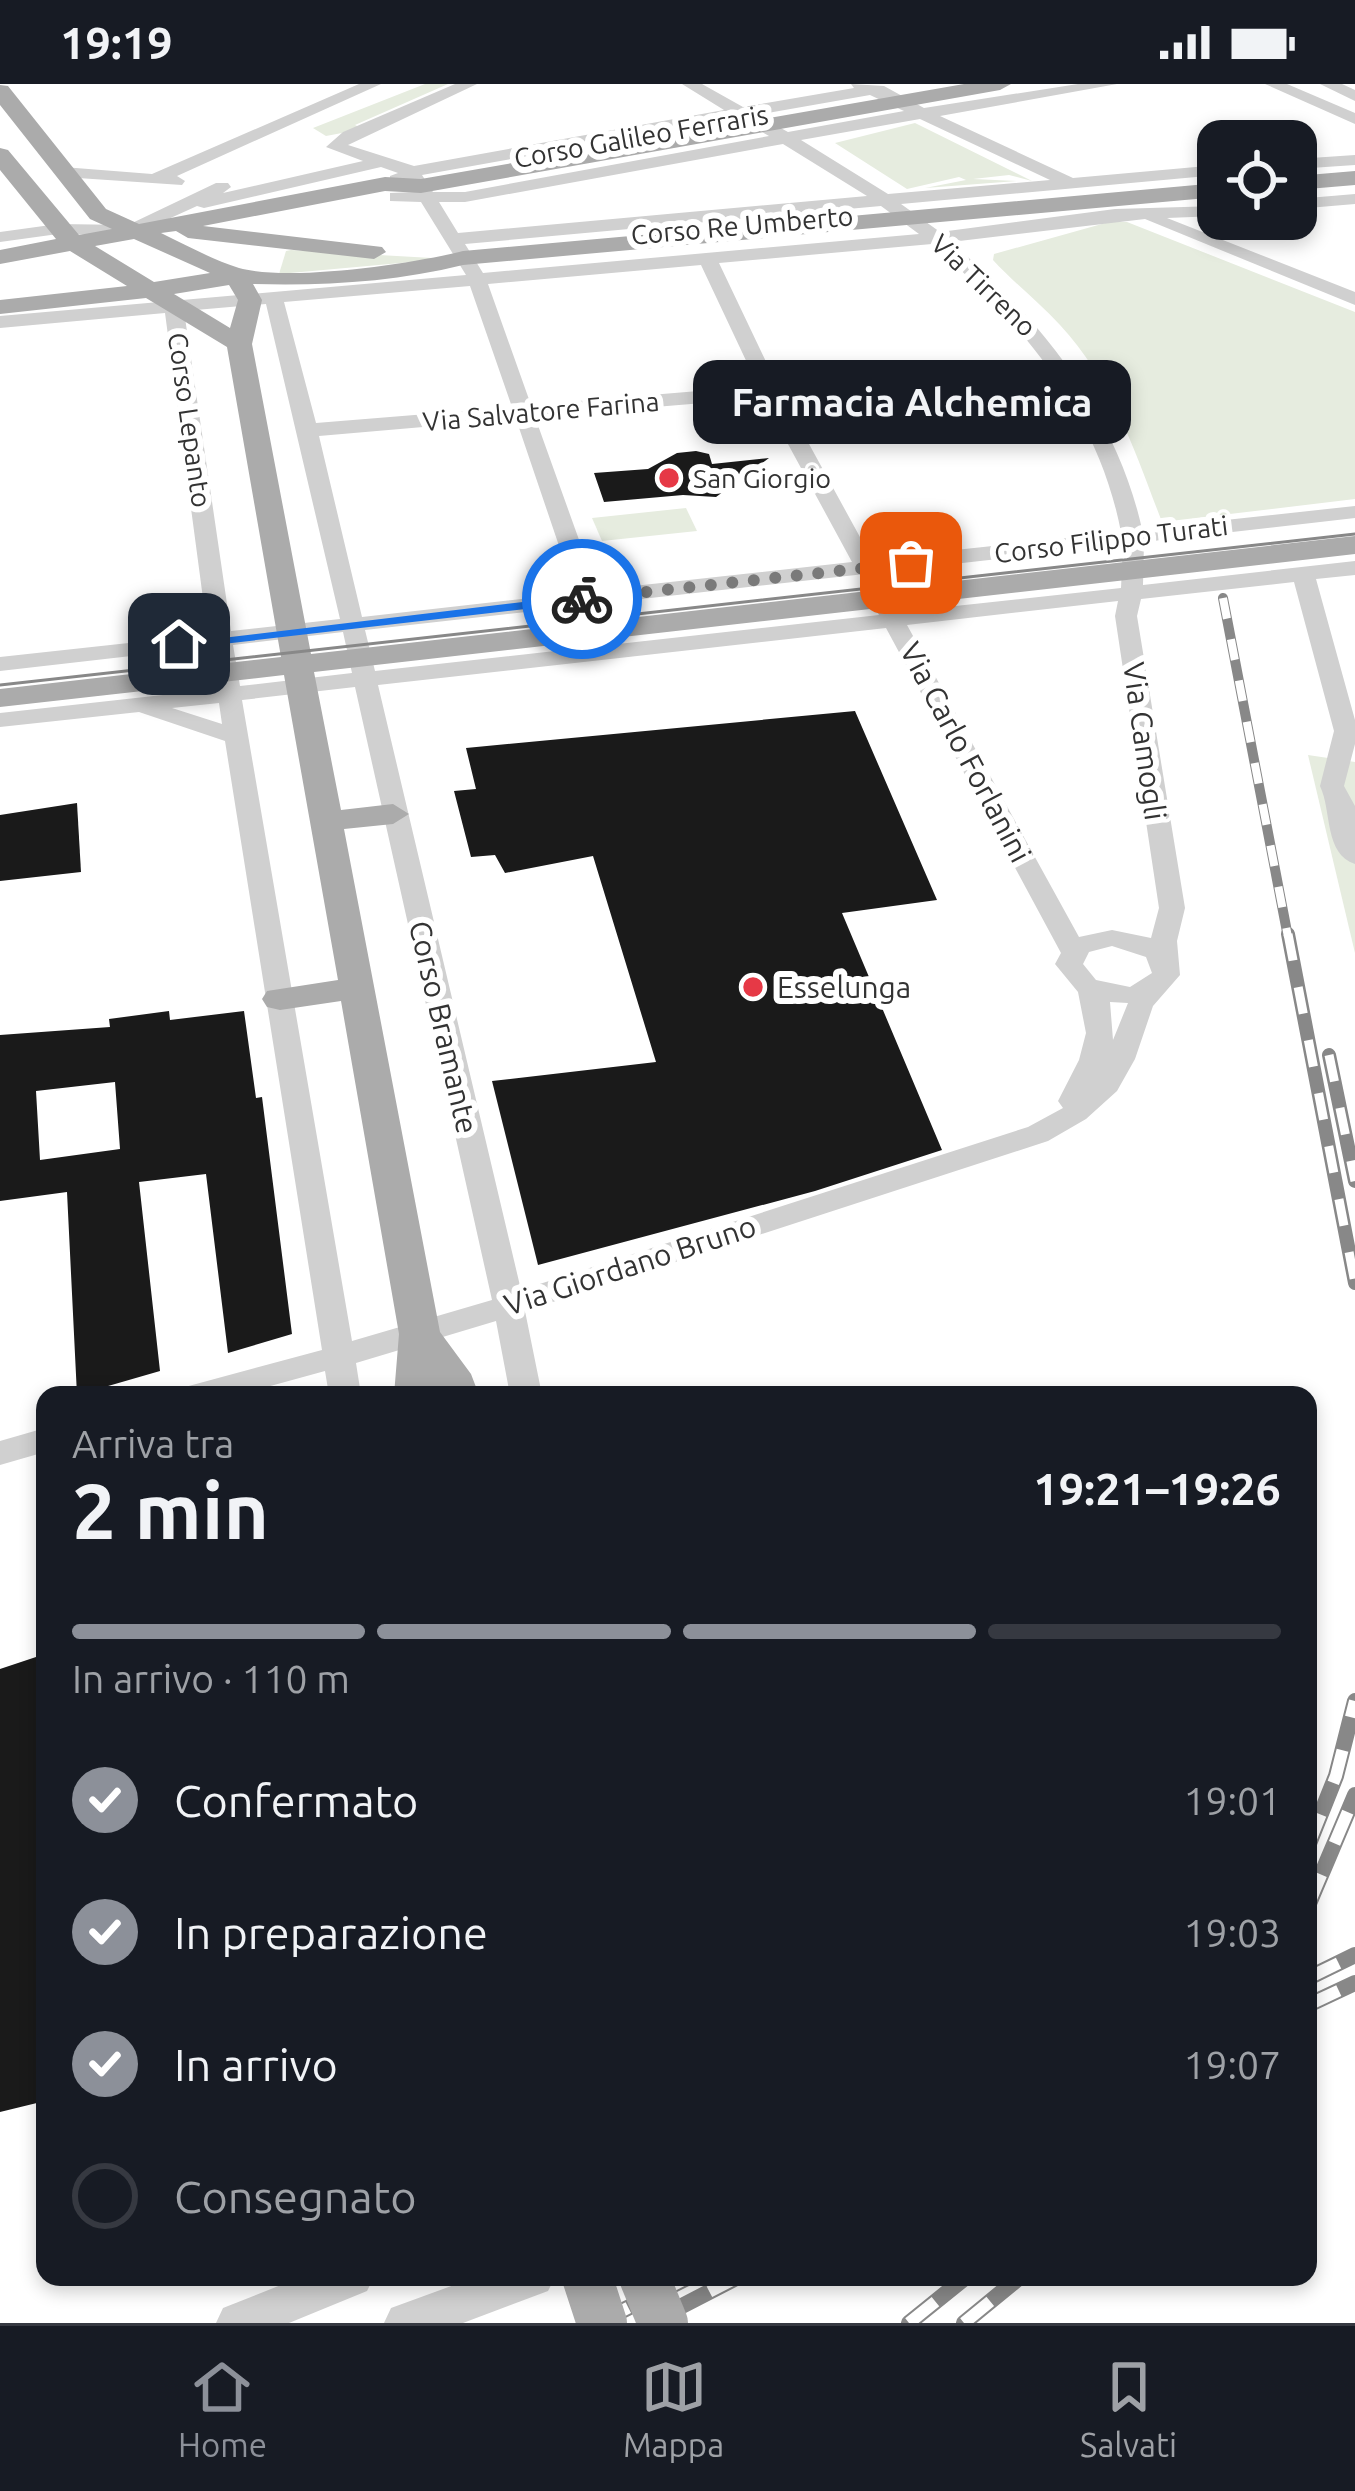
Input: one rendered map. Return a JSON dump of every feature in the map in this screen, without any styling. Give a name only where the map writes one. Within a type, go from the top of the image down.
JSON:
[{"type":"main road","name":"Corso Galileo Ferraris","points":[[420,185],[765,126],[892,93],[1000,84]]},
{"type":"main road","points":[[0,92],[98,214],[253,291]]},
{"type":"main road","points":[[0,155],[67,236],[174,307]]},
{"type":"main road","points":[[1317,181],[1355,178]]},
{"type":"main road","points":[[131,231],[389,181],[420,185]]},
{"type":"main road","points":[[253,291],[265,242],[298,217],[389,181]]},
{"type":"main road","name":"Corso Re Umberto","points":[[465,258],[911,218],[1105,190],[1139,204],[1197,194]]},
{"type":"main road","points":[[0,257],[67,236],[190,231],[265,242],[465,258]]},
{"type":"main road","points":[[0,307],[148,291],[253,291],[465,258]]},
{"type":"main road","name":"Corso Lepanto","points":[[253,291],[239,344],[301,676]]},
{"type":"main road","name":"Corso Lepanto","points":[[174,307],[217,326],[239,344]]},
{"type":"main road","name":"Corso Filippo Turati","points":[[0,698],[361,671],[1132,583],[1355,545]]},
{"type":"main road","points":[[301,676],[420,1334],[416,1386]]},
{"type":"main road","points":[[326,821],[393,814]]},
{"type":"main road","points":[[280,999],[356,988]]},
{"type":"main road","points":[[420,1334],[456,1386]]},
{"type":"main road","points":[[589,2286],[602,2323]]},
{"type":"main road","points":[[648,2286],[664,2323]]},
{"type":"street","points":[[157,178],[373,84]]},
{"type":"street","points":[[389,181],[335,147],[349,136],[469,84]]},
{"type":"street","name":"Via Tirreno","points":[[690,84],[791,140],[911,218],[1023,317],[1060,363],[1098,429],[1132,536],[1132,583]]},
{"type":"street","name":"Corso Galileo Ferraris","points":[[420,185],[444,162],[742,112],[892,93],[950,110],[1109,84]]},
{"type":"street","points":[[1274,84],[1355,119]]},
{"type":"street","points":[[1328,84],[1355,95]]},
{"type":"street","points":[[892,93],[1070,183],[1105,190]]},
{"type":"street","name":"Corso Galileo Ferraris","points":[[420,185],[465,197],[791,140],[892,93]]},
{"type":"street","points":[[950,110],[1105,190]]},
{"type":"street","points":[[1317,163],[1355,160]]},
{"type":"street","points":[[63,172],[255,189],[389,181],[420,185],[465,258],[588,598]]},
{"type":"street","name":"Corso Re Umberto","points":[[1105,190],[1197,174]]},
{"type":"street","name":"Corso Re Umberto","points":[[831,205],[856,182]]},
{"type":"street","name":"Corso Re Umberto","points":[[253,291],[831,205],[1070,183]]},
{"type":"street","points":[[131,231],[223,187]]},
{"type":"street","points":[[182,207],[255,189]]},
{"type":"street","points":[[1317,202],[1355,199]]},
{"type":"street","points":[[1139,204],[1355,298]]},
{"type":"street","name":"Corso Re Umberto","points":[[465,258],[708,259],[938,238],[1139,204],[1197,213]]},
{"type":"street","points":[[1182,214],[1355,280]]},
{"type":"street","points":[[0,237],[67,236]]},
{"type":"street","points":[[708,259],[770,391],[866,568]]},
{"type":"street","points":[[0,322],[174,307],[253,291],[279,308],[311,430],[361,671]]},
{"type":"street","name":"Corso Lepanto","points":[[174,307],[231,684]]},
{"type":"street","name":"Via Salvatore Farina","points":[[311,430],[770,391]]},
{"type":"street","name":"Corso Filippo Turati","points":[[0,664],[1355,512]]},
{"type":"street","name":"Corso Filippo Turati","points":[[1132,583],[1355,568]]},
{"type":"street","points":[[1304,574],[1351,736],[1332,786],[1342,806],[1345,844],[1355,856]]},
{"type":"street","name":"Via Camogli","points":[[1132,583],[1126,616],[1172,908],[1164,960]]},
{"type":"street","points":[[155,647],[166,627],[216,608]]},
{"type":"street","name":"Via Carlo Forlanini","points":[[888,610],[1074,952]]},
{"type":"street","name":"Corso Bramante","points":[[361,671],[499,1256],[524,1386]]},
{"type":"street","points":[[0,720],[138,704],[231,684],[343,1386]]},
{"type":"street","points":[[138,704],[240,739]]},
{"type":"street","points":[[1051,905],[1116,937],[1152,948],[1164,960],[1166,975],[1151,990],[1122,995],[1090,988],[1072,974],[1069,964],[1074,952],[1090,940],[1116,937],[1147,915],[1166,886]]},
{"type":"street","points":[[1060,1122],[1090,1073],[1101,1040],[1103,1025],[1090,988]]},
{"type":"street","name":"Via Giordano Bruno","points":[[229,1386],[420,1334],[1016,1143],[1093,1103],[1110,1079],[1131,1018],[1151,990]]},
{"type":"street","points":[[0,1453],[36,1443]]},
{"type":"street","points":[[238,2323],[330,2286]]},
{"type":"street","points":[[406,2323],[501,2286]]},
{"type":"shaded area","points":[[425,84],[448,84],[355,125],[363,129],[326,136],[313,128]]},
{"type":"shaded area","points":[[915,123],[1032,181],[1009,175],[973,179],[1017,181],[925,188],[966,180],[959,177],[907,189],[835,143]]},
{"type":"shaded area","points":[[1109,222],[1127,222],[1355,312],[1355,499],[1162,522],[1121,419],[1094,370],[1060,325],[993,260],[994,254]]},
{"type":"shaded area","points":[[286,251],[434,260],[279,274]]},
{"type":"shaded area","points":[[686,508],[697,531],[602,541],[592,518]]},
{"type":"shaded area","points":[[1308,755],[1355,762],[1355,953]]},
{"type":"building","name":"San Giorgio","points":[[677,453],[709,454],[712,464],[769,458],[716,497],[604,502],[594,473],[648,469]]},
{"type":"building","name":"Esselunga","points":[[855,711],[937,900],[842,913],[942,1150],[815,1191],[538,1265],[492,1081],[656,1062],[593,856],[505,873],[495,855],[471,857],[454,791],[476,789],[466,748]]},
{"type":"building","points":[[77,803],[81,872],[0,881],[0,815]]},
{"type":"building","points":[[169,1011],[170,1020],[244,1011],[256,1098],[262,1097],[292,1334],[228,1353],[206,1174],[139,1182],[160,1371],[108,1386],[77,1386],[67,1192],[0,1201],[0,1035],[110,1027],[109,1019]],"holes":[[[115,1082],[120,1149],[40,1160],[36,1091]]]},
{"type":"building","points":[[36,1657],[36,2103],[0,2112],[0,1669]]},
{"type":"tram line","points":[[0,685],[1355,534]]},
{"type":"railway","points":[[1223,598],[1288,937]]},
{"type":"railway","points":[[1288,934],[1355,1283]]},
{"type":"railway","points":[[1329,1055],[1355,1181]]},
{"type":"railway","points":[[1317,1824],[1336,1776],[1355,1701]]},
{"type":"railway","points":[[1317,1885],[1355,1795]]},
{"type":"railway","points":[[1317,1974],[1355,1955]]},
{"type":"railway","points":[[1317,2001],[1355,1983]]},
{"type":"railway","points":[[598,2323],[671,2286]]},
{"type":"railway","points":[[649,2323],[721,2286]]},
{"type":"railway","points":[[909,2323],[955,2286]]},
{"type":"railway","points":[[964,2323],[1009,2286]]},
{"type":"way so far","points":[[582,599],[911,563]]},
{"type":"place","name":"San Giorgio","points":[[669,478]]},
{"type":"place","name":"Farmacia Alchemica","points":[[911,563]]},
{"type":"place","name":"Esselunga","points":[[753,987]]},
{"type":"route","points":[[179,644],[582,599]]}]
